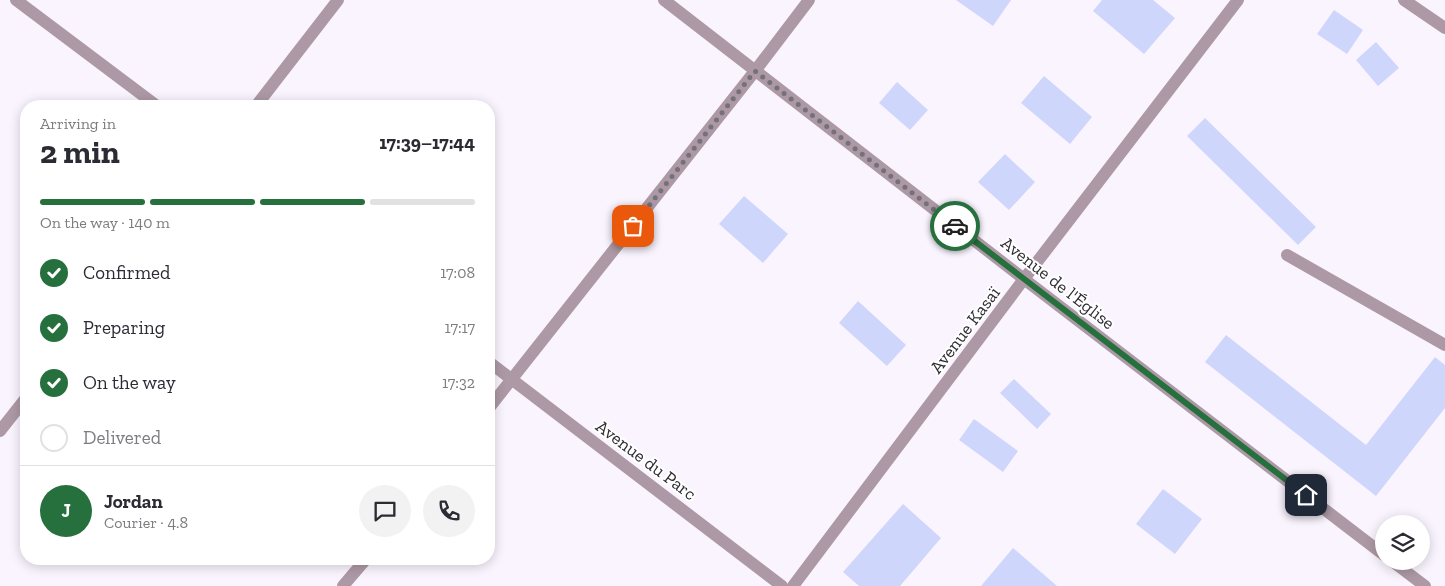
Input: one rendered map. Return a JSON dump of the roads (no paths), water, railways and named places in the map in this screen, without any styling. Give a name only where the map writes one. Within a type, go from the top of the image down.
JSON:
[{"type":"street","points":[[16,0],[149,100]]},
{"type":"street","points":[[261,100],[338,0]]},
{"type":"street","name":"Avenue de l'Église","points":[[664,0],[1375,548]]},
{"type":"street","points":[[495,401],[809,0]]},
{"type":"street","name":"Avenue Kasaï","points":[[793,586],[1024,279],[1238,0]]},
{"type":"street","points":[[1404,0],[1445,28]]},
{"type":"street","points":[[1287,256],[1445,345]]},
{"type":"street","name":"Avenue du Parc","points":[[495,367],[782,586]]},
{"type":"street","points":[[0,430],[20,405]]},
{"type":"street","points":[[343,586],[361,565]]},
{"type":"street","points":[[1404,570],[1425,586]]}]
